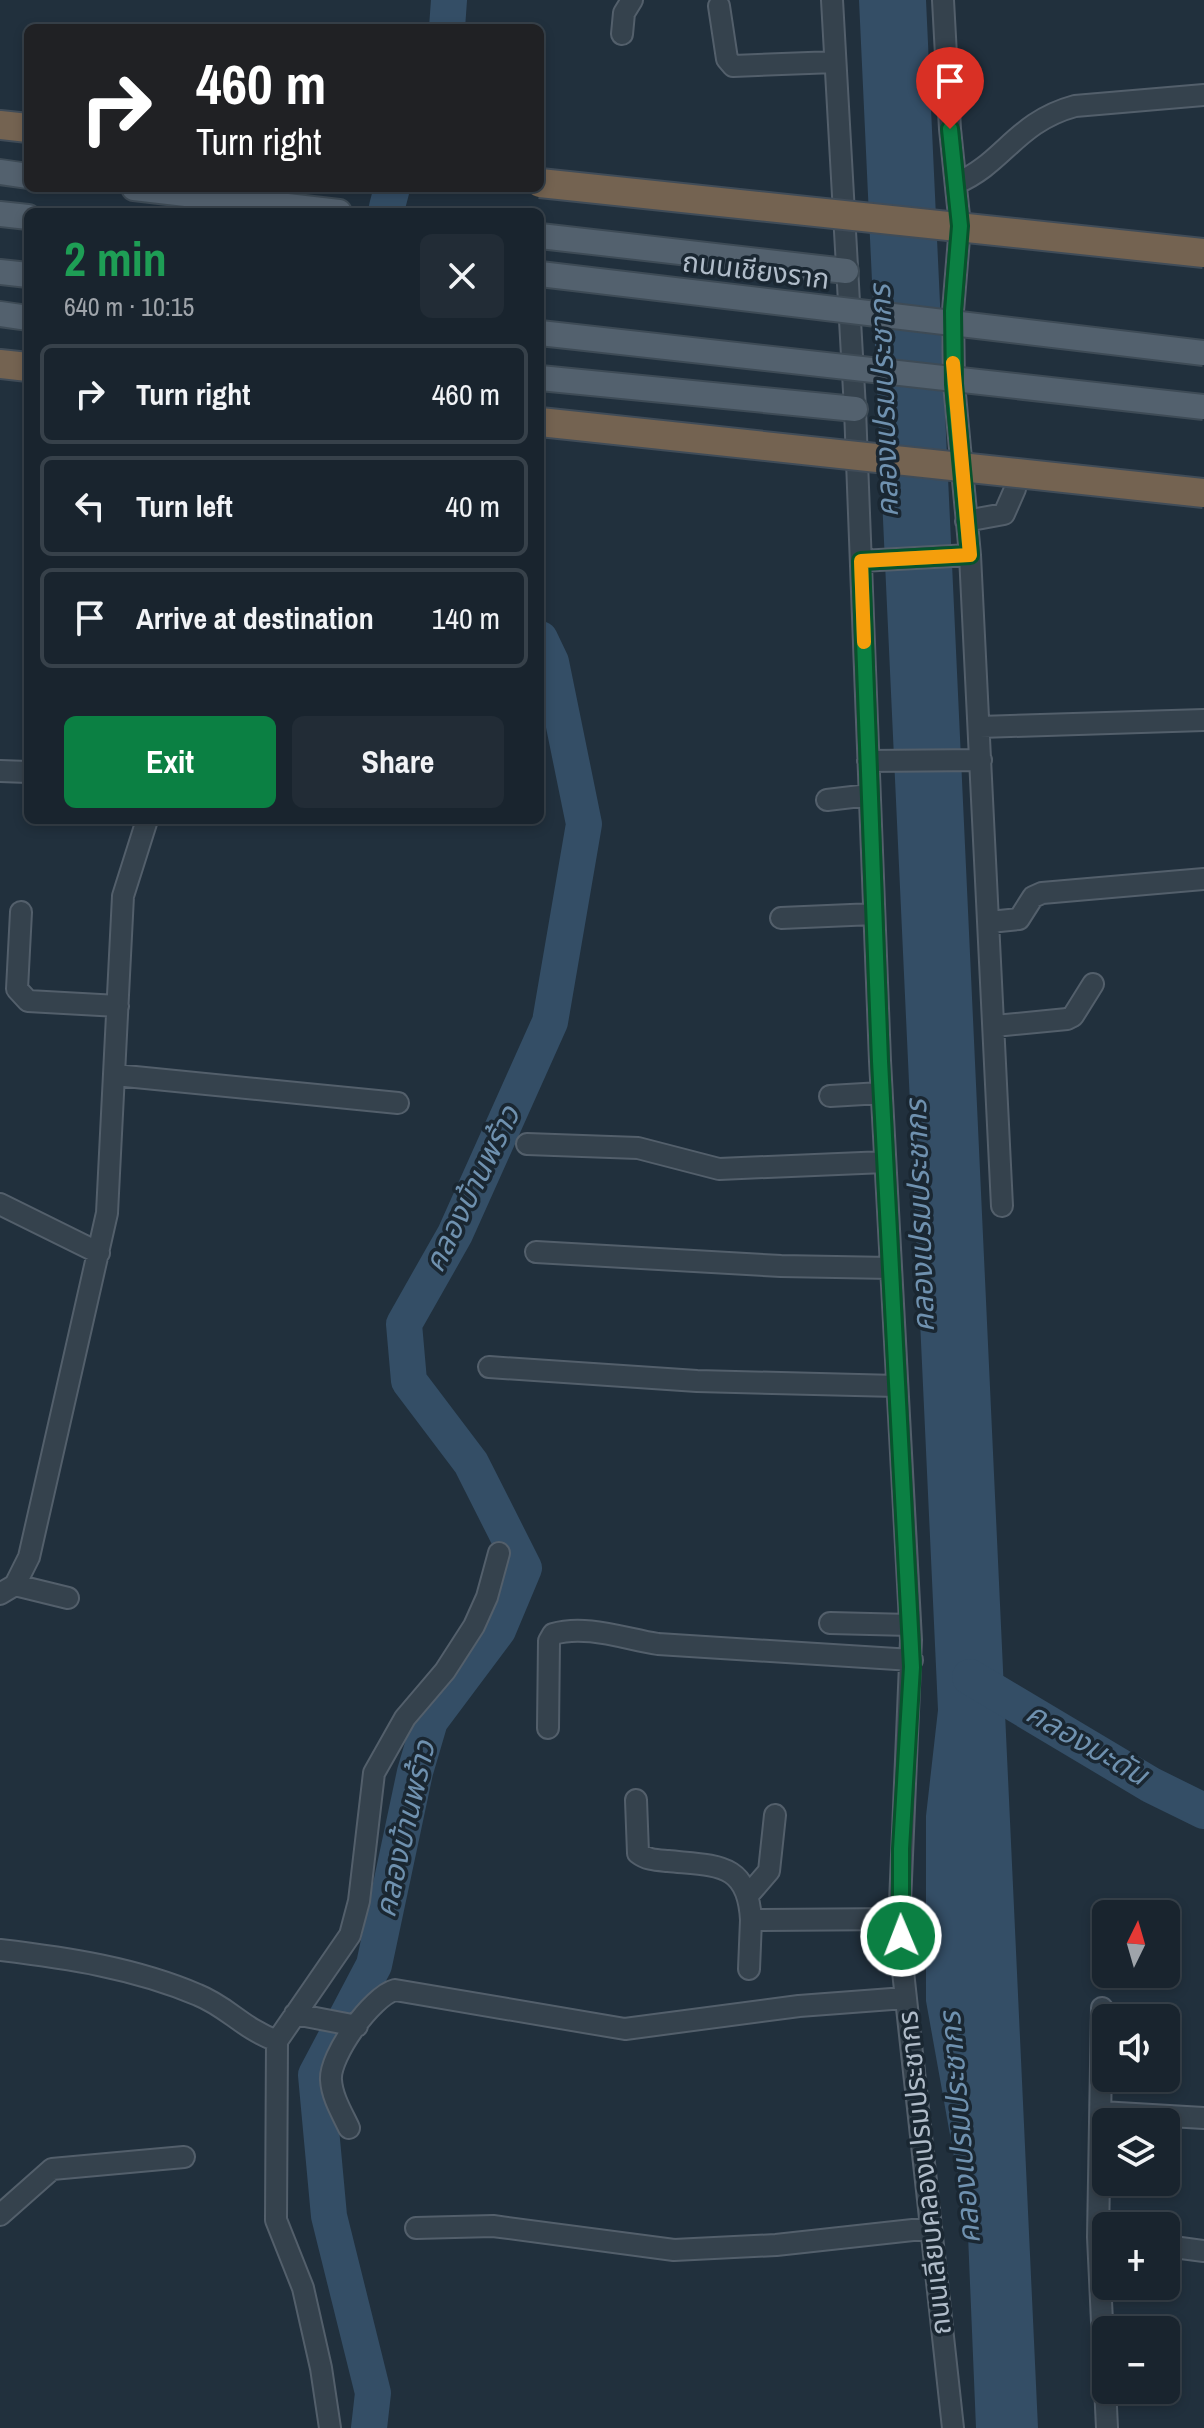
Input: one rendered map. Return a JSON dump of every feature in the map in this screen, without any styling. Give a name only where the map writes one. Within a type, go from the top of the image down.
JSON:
[{"type":"highway","points":[[0,125],[24,128]]},
{"type":"highway","points":[[544,183],[1204,253]]},
{"type":"highway","points":[[0,364],[24,367]]},
{"type":"highway","points":[[544,422],[1204,493]]},
{"type":"main road","points":[[0,172],[24,175]]},
{"type":"main road","points":[[168,192],[305,208]]},
{"type":"main road","points":[[0,214],[24,217]]},
{"type":"main road","points":[[544,236],[846,271]]},
{"type":"main road","points":[[0,272],[24,275]]},
{"type":"main road","name":"ถนนเชียงราก","points":[[544,274],[1204,353]]},
{"type":"main road","points":[[0,314],[24,317]]},
{"type":"main road","points":[[544,333],[1204,407]]},
{"type":"main road","points":[[544,378],[855,409]]},
{"type":"street","points":[[622,34],[624,13],[632,0]]},
{"type":"street","name":"ถนนเลียบคลองเปรมประชากร","points":[[832,0],[861,561],[877,761],[869,795],[881,1093],[912,1660],[900,1919],[905,1998],[953,2428]]},
{"type":"street","points":[[943,0],[960,254],[953,311],[954,384],[966,521],[963,555],[980,727],[976,761],[990,922],[1002,1206]]},
{"type":"street","points":[[719,6],[727,59],[733,66],[835,62]]},
{"type":"street","points":[[957,183],[974,176],[1026,127],[1057,111],[1075,106],[1204,95]]},
{"type":"street","points":[[966,521],[1004,514],[1015,489]]},
{"type":"street","points":[[861,561],[963,555]]},
{"type":"street","points":[[980,727],[1204,720]]},
{"type":"street","points":[[877,761],[976,761]]},
{"type":"street","points":[[0,771],[24,772]]},
{"type":"street","points":[[827,800],[869,795]]},
{"type":"street","points":[[68,1598],[7,1589],[29,1557],[107,1213],[124,883],[146,824]]},
{"type":"street","points":[[990,922],[1019,919],[1033,897],[1042,893],[1204,879]]},
{"type":"street","points":[[21,912],[17,989],[20,996],[28,1001],[118,1006]]},
{"type":"street","points":[[781,918],[874,914]]},
{"type":"street","points":[[995,1026],[1067,1019],[1073,1016],[1093,984]]},
{"type":"street","points":[[115,1075],[398,1103]]},
{"type":"street","points":[[830,1096],[881,1093]]},
{"type":"street","points":[[527,1144],[638,1148],[719,1169],[885,1162]]},
{"type":"street","points":[[0,1204],[99,1253]]},
{"type":"street","points":[[536,1252],[793,1266],[891,1268]]},
{"type":"street","points":[[489,1367],[697,1381],[897,1386]]},
{"type":"street","points":[[330,2428],[321,2368],[303,2288],[276,2220],[277,2041],[350,1935],[366,1859],[374,1773],[386,1747],[445,1671],[474,1626],[487,1597],[499,1553]]},
{"type":"street","points":[[830,1623],[910,1625]]},
{"type":"street","points":[[548,1728],[549,1641],[553,1634],[563,1631],[621,1635],[658,1644],[912,1660]]},
{"type":"street","points":[[636,1800],[636,1846],[642,1857],[726,1870],[736,1875],[750,1893],[749,1969]]},
{"type":"street","points":[[750,1893],[769,1871],[775,1815]]},
{"type":"street","points":[[751,1920],[900,1919]]},
{"type":"street","points":[[0,1950],[107,1965],[211,2001],[244,2027],[277,2041]]},
{"type":"street","points":[[349,2128],[331,2078],[332,2066],[355,2025],[386,1992],[395,1990],[625,2029],[799,2006],[905,1998]]},
{"type":"street","points":[[298,2014],[355,2025]]},
{"type":"street","points":[[1180,2117],[1204,2118]]},
{"type":"street","points":[[0,2215],[52,2169],[184,2157]]},
{"type":"street","points":[[416,2228],[493,2226],[674,2250],[776,2245],[931,2228]]},
{"type":"street","points":[[1180,2248],[1204,2251]]},
{"type":"street","points":[[1104,2300],[1107,2428]]},
{"type":"water","name":"คลองเปรมประชากร","points":[[859,0],[926,0],[1038,2428],[976,2428],[968,2235],[926,2001],[926,1816],[938,1710]]},
{"type":"waterway","name":"คลองบ้านพร้าว","points":[[447,24],[449,0]]},
{"type":"waterway","name":"คลองบ้านพร้าว","points":[[387,207],[391,192]]},
{"type":"waterway","name":"คลองบ้านพร้าว","points":[[369,2428],[373,2393],[329,2216],[316,2075],[374,1965],[415,1772],[430,1721],[498,1630],[524,1568],[471,1463],[409,1381],[404,1324],[455,1234],[550,1022],[584,824],[551,662],[544,647]]},
{"type":"waterway","name":"คลองมะดัน","points":[[970,1677],[1151,1785],[1204,1811]]},
{"type":"slow traffic","points":[[864,642],[861,561],[970,555],[953,363]]},
{"type":"route","points":[[901,1936],[901,1849],[912,1667],[880,1061],[861,561],[970,555],[954,384],[953,311],[960,254],[960,206],[950,129]]}]
